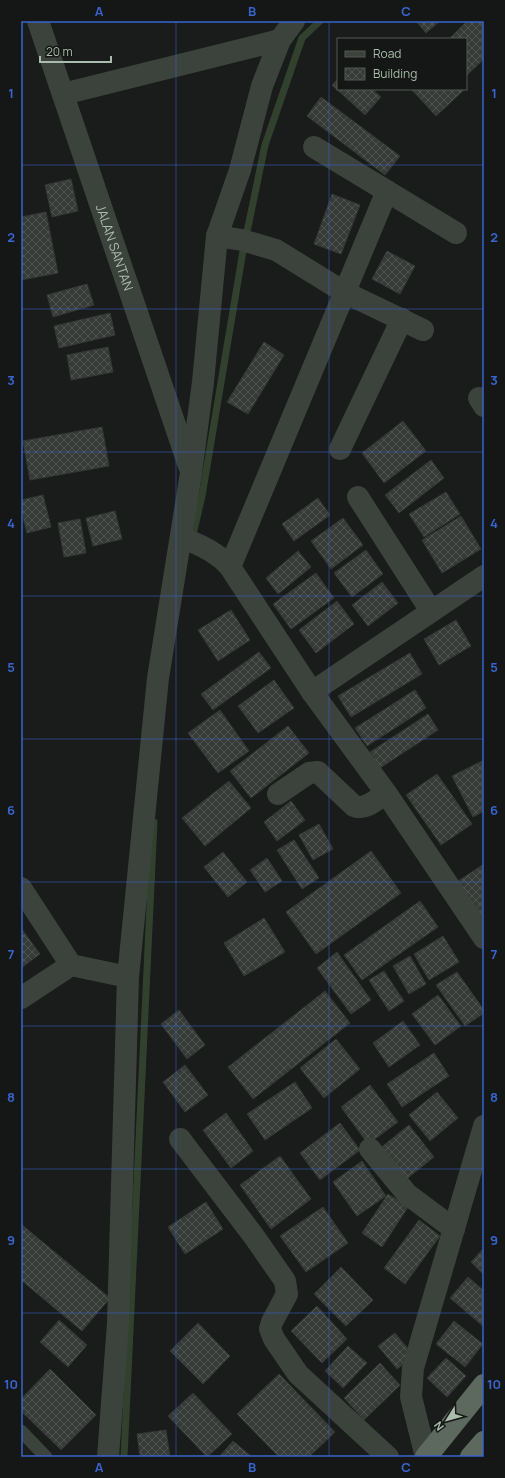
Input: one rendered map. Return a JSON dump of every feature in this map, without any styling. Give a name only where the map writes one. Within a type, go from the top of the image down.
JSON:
[{"type":"highway","points":[[426,1457],[484,1385]]},
{"type":"highway","points":[[472,1457],[484,1442]]},
{"type":"street","name":"JALAN SANTAN","points":[[38,21],[191,473]]},
{"type":"street","points":[[108,1457],[118,1323],[128,977],[158,678],[186,539],[191,473],[203,382],[217,236],[240,170],[262,86],[280,40],[294,21]]},
{"type":"street","points":[[63,94],[280,40]]},
{"type":"street","points":[[314,147],[456,233]]},
{"type":"street","points":[[224,561],[344,292],[387,191]]},
{"type":"street","points":[[217,236],[242,240],[276,250],[344,292],[423,330]]},
{"type":"street","points":[[340,449],[402,319]]},
{"type":"street","points":[[358,497],[431,611]]},
{"type":"street","points":[[186,539],[224,561],[312,692],[386,793],[484,938]]},
{"type":"street","points":[[312,692],[484,576]]},
{"type":"street","points":[[278,794],[310,773],[315,772],[318,772],[358,808],[366,807],[386,793]]},
{"type":"street","points":[[21,888],[71,965],[128,977]]},
{"type":"street","points":[[21,998],[71,965]]},
{"type":"street","points":[[426,1457],[411,1397],[413,1368],[484,1126]]},
{"type":"street","points":[[180,1139],[253,1234],[285,1281],[287,1294],[272,1322],[270,1329],[274,1339],[298,1374],[388,1457]]},
{"type":"street","points":[[370,1149],[407,1194],[454,1229]]},
{"type":"lane","points":[[21,1431],[46,1457]]},
{"type":"building","points":[[416,21],[440,21],[426,33]]},
{"type":"building","points":[[467,21],[484,21],[484,59],[467,75],[467,38],[450,38]]},
{"type":"building","points":[[337,80],[337,90],[332,85]]},
{"type":"building","points":[[338,90],[373,90],[381,97],[365,115]]},
{"type":"building","points":[[412,90],[464,90],[436,116]]},
{"type":"building","points":[[321,97],[400,156],[385,175],[307,116]]},
{"type":"building","points":[[71,179],[78,211],[52,217],[45,185]]},
{"type":"building","points":[[332,194],[360,205],[341,254],[314,244]]},
{"type":"building","points":[[46,212],[58,273],[21,280],[21,217]]},
{"type":"building","points":[[387,251],[415,266],[400,294],[372,279]]},
{"type":"building","points":[[87,284],[94,305],[53,317],[47,295]]},
{"type":"building","points":[[110,313],[115,335],[59,348],[54,326]]},
{"type":"building","points":[[264,342],[284,355],[248,414],[227,402]]},
{"type":"building","points":[[108,347],[113,372],[71,380],[67,355]]},
{"type":"building","points":[[403,421],[426,451],[384,483],[362,453]]},
{"type":"building","points":[[102,427],[109,466],[30,480],[23,441]]},
{"type":"building","points":[[431,460],[444,478],[399,513],[385,495]]},
{"type":"building","points":[[446,492],[460,514],[424,537],[409,514]]},
{"type":"building","points":[[43,495],[51,527],[27,533],[21,509],[21,500]]},
{"type":"building","points":[[318,498],[330,515],[294,541],[282,524]]},
{"type":"building","points":[[115,511],[122,539],[93,546],[86,518]]},
{"type":"building","points":[[461,516],[481,549],[442,573],[422,540]]},
{"type":"building","points":[[343,518],[363,545],[331,569],[311,541]]},
{"type":"building","points":[[80,519],[86,553],[64,557],[58,523]]},
{"type":"building","points":[[366,550],[383,574],[352,597],[334,573]]},
{"type":"building","points":[[298,551],[311,567],[278,594],[266,578]]},
{"type":"building","points":[[316,573],[334,598],[291,629],[273,604]]},
{"type":"building","points":[[382,582],[398,603],[368,626],[352,605]]},
{"type":"building","points":[[337,601],[354,624],[316,653],[299,630]]},
{"type":"building","points":[[231,610],[250,640],[218,661],[198,630]]},
{"type":"building","points":[[456,620],[471,646],[439,665],[424,639]]},
{"type":"building","points":[[259,652],[271,668],[213,710],[201,694]]},
{"type":"building","points":[[410,653],[422,674],[351,717],[338,696]]},
{"type":"building","points":[[274,680],[294,708],[258,733],[238,706]]},
{"type":"building","points":[[415,690],[426,708],[367,746],[355,728]]},
{"type":"building","points":[[220,710],[249,751],[218,773],[188,733]]},
{"type":"building","points":[[428,714],[438,730],[380,768],[370,752]]},
{"type":"building","points":[[288,726],[309,753],[251,798],[230,771]]},
{"type":"building","points":[[484,760],[484,811],[473,817],[452,776]]},
{"type":"building","points":[[437,774],[472,824],[441,845],[406,795]]},
{"type":"building","points":[[229,781],[251,808],[205,846],[182,818]]},
{"type":"building","points":[[291,801],[305,820],[277,841],[264,822]]},
{"type":"building","points":[[319,824],[333,849],[313,860],[299,835]]},
{"type":"building","points":[[294,840],[319,878],[302,889],[277,850]]},
{"type":"building","points":[[371,851],[401,893],[316,954],[286,912]]},
{"type":"building","points":[[223,852],[247,882],[228,897],[204,867]]},
{"type":"building","points":[[267,858],[282,881],[265,892],[250,870]]},
{"type":"building","points":[[484,864],[484,921],[458,881]]},
{"type":"building","points":[[420,901],[438,927],[362,980],[344,955]]},
{"type":"building","points":[[264,918],[285,952],[244,976],[224,943]]},
{"type":"building","points":[[21,928],[40,954],[21,968]]},
{"type":"building","points":[[443,936],[459,962],[429,980],[414,954]]},
{"type":"building","points":[[337,952],[371,1000],[351,1014],[317,968]]},
{"type":"building","points":[[410,956],[426,984],[409,994],[393,966]]},
{"type":"building","points":[[384,971],[404,1001],[389,1011],[369,980]]},
{"type":"building","points":[[457,972],[484,1010],[484,1013],[465,1026],[436,985]]},
{"type":"building","points":[[325,991],[350,1023],[253,1099],[228,1067]]},
{"type":"building","points":[[438,995],[461,1026],[435,1045],[412,1014]]},
{"type":"building","points":[[179,1010],[205,1045],[187,1059],[161,1024]]},
{"type":"building","points":[[403,1021],[420,1045],[389,1067],[373,1043]]},
{"type":"building","points":[[336,1039],[360,1069],[324,1098],[300,1068]]},
{"type":"building","points":[[434,1053],[449,1076],[402,1107],[387,1084]]},
{"type":"building","points":[[185,1065],[208,1095],[185,1112],[163,1082]]},
{"type":"building","points":[[295,1082],[312,1108],[265,1140],[247,1114]]},
{"type":"building","points":[[370,1085],[398,1122],[368,1144],[341,1107]]},
{"type":"building","points":[[437,1092],[458,1118],[430,1141],[409,1115]]},
{"type":"building","points":[[226,1113],[253,1151],[231,1168],[203,1130]]},
{"type":"building","points":[[340,1123],[360,1150],[320,1180],[300,1153]]},
{"type":"building","points":[[409,1125],[434,1157],[404,1181],[379,1149]]},
{"type":"building","points":[[280,1156],[311,1199],[271,1229],[240,1185]]},
{"type":"building","points":[[362,1161],[386,1196],[357,1216],[333,1182]]},
{"type":"building","points":[[388,1194],[408,1207],[382,1247],[362,1233]]},
{"type":"building","points":[[206,1202],[223,1229],[185,1254],[168,1227]]},
{"type":"building","points":[[323,1207],[348,1243],[306,1272],[280,1236]]},
{"type":"building","points":[[419,1220],[440,1236],[405,1284],[384,1268]]},
{"type":"building","points":[[21,1224],[110,1298],[82,1331],[21,1280]]},
{"type":"building","points":[[484,1248],[484,1275],[471,1262]]},
{"type":"building","points":[[341,1267],[373,1300],[346,1326],[314,1294]]},
{"type":"building","points":[[468,1277],[484,1291],[484,1327],[450,1298]]},
{"type":"building","points":[[317,1306],[347,1339],[322,1363],[291,1331]]},
{"type":"building","points":[[59,1320],[87,1345],[68,1367],[40,1342]]},
{"type":"building","points":[[454,1321],[483,1344],[465,1367],[436,1344]]},
{"type":"building","points":[[198,1323],[230,1356],[203,1384],[170,1351]]},
{"type":"building","points":[[395,1333],[414,1356],[397,1369],[378,1346]]},
{"type":"building","points":[[348,1346],[367,1363],[343,1388],[325,1371]]},
{"type":"building","points":[[446,1358],[466,1376],[447,1397],[427,1378]]},
{"type":"building","points":[[380,1363],[400,1385],[364,1420],[344,1398]]},
{"type":"building","points":[[50,1369],[96,1415],[61,1450],[21,1411],[21,1399]]},
{"type":"building","points":[[279,1374],[335,1432],[309,1457],[279,1457],[237,1414]]},
{"type":"building","points":[[193,1393],[232,1434],[207,1457],[168,1416]]},
{"type":"building","points":[[166,1430],[170,1457],[140,1457],[137,1434]]},
{"type":"building","points":[[233,1441],[252,1457],[219,1457]]},
{"type":"waterway","points":[[192,539],[202,496],[243,251],[265,145],[302,38],[320,21]]},
{"type":"waterway","points":[[124,1457],[154,822]]}]
